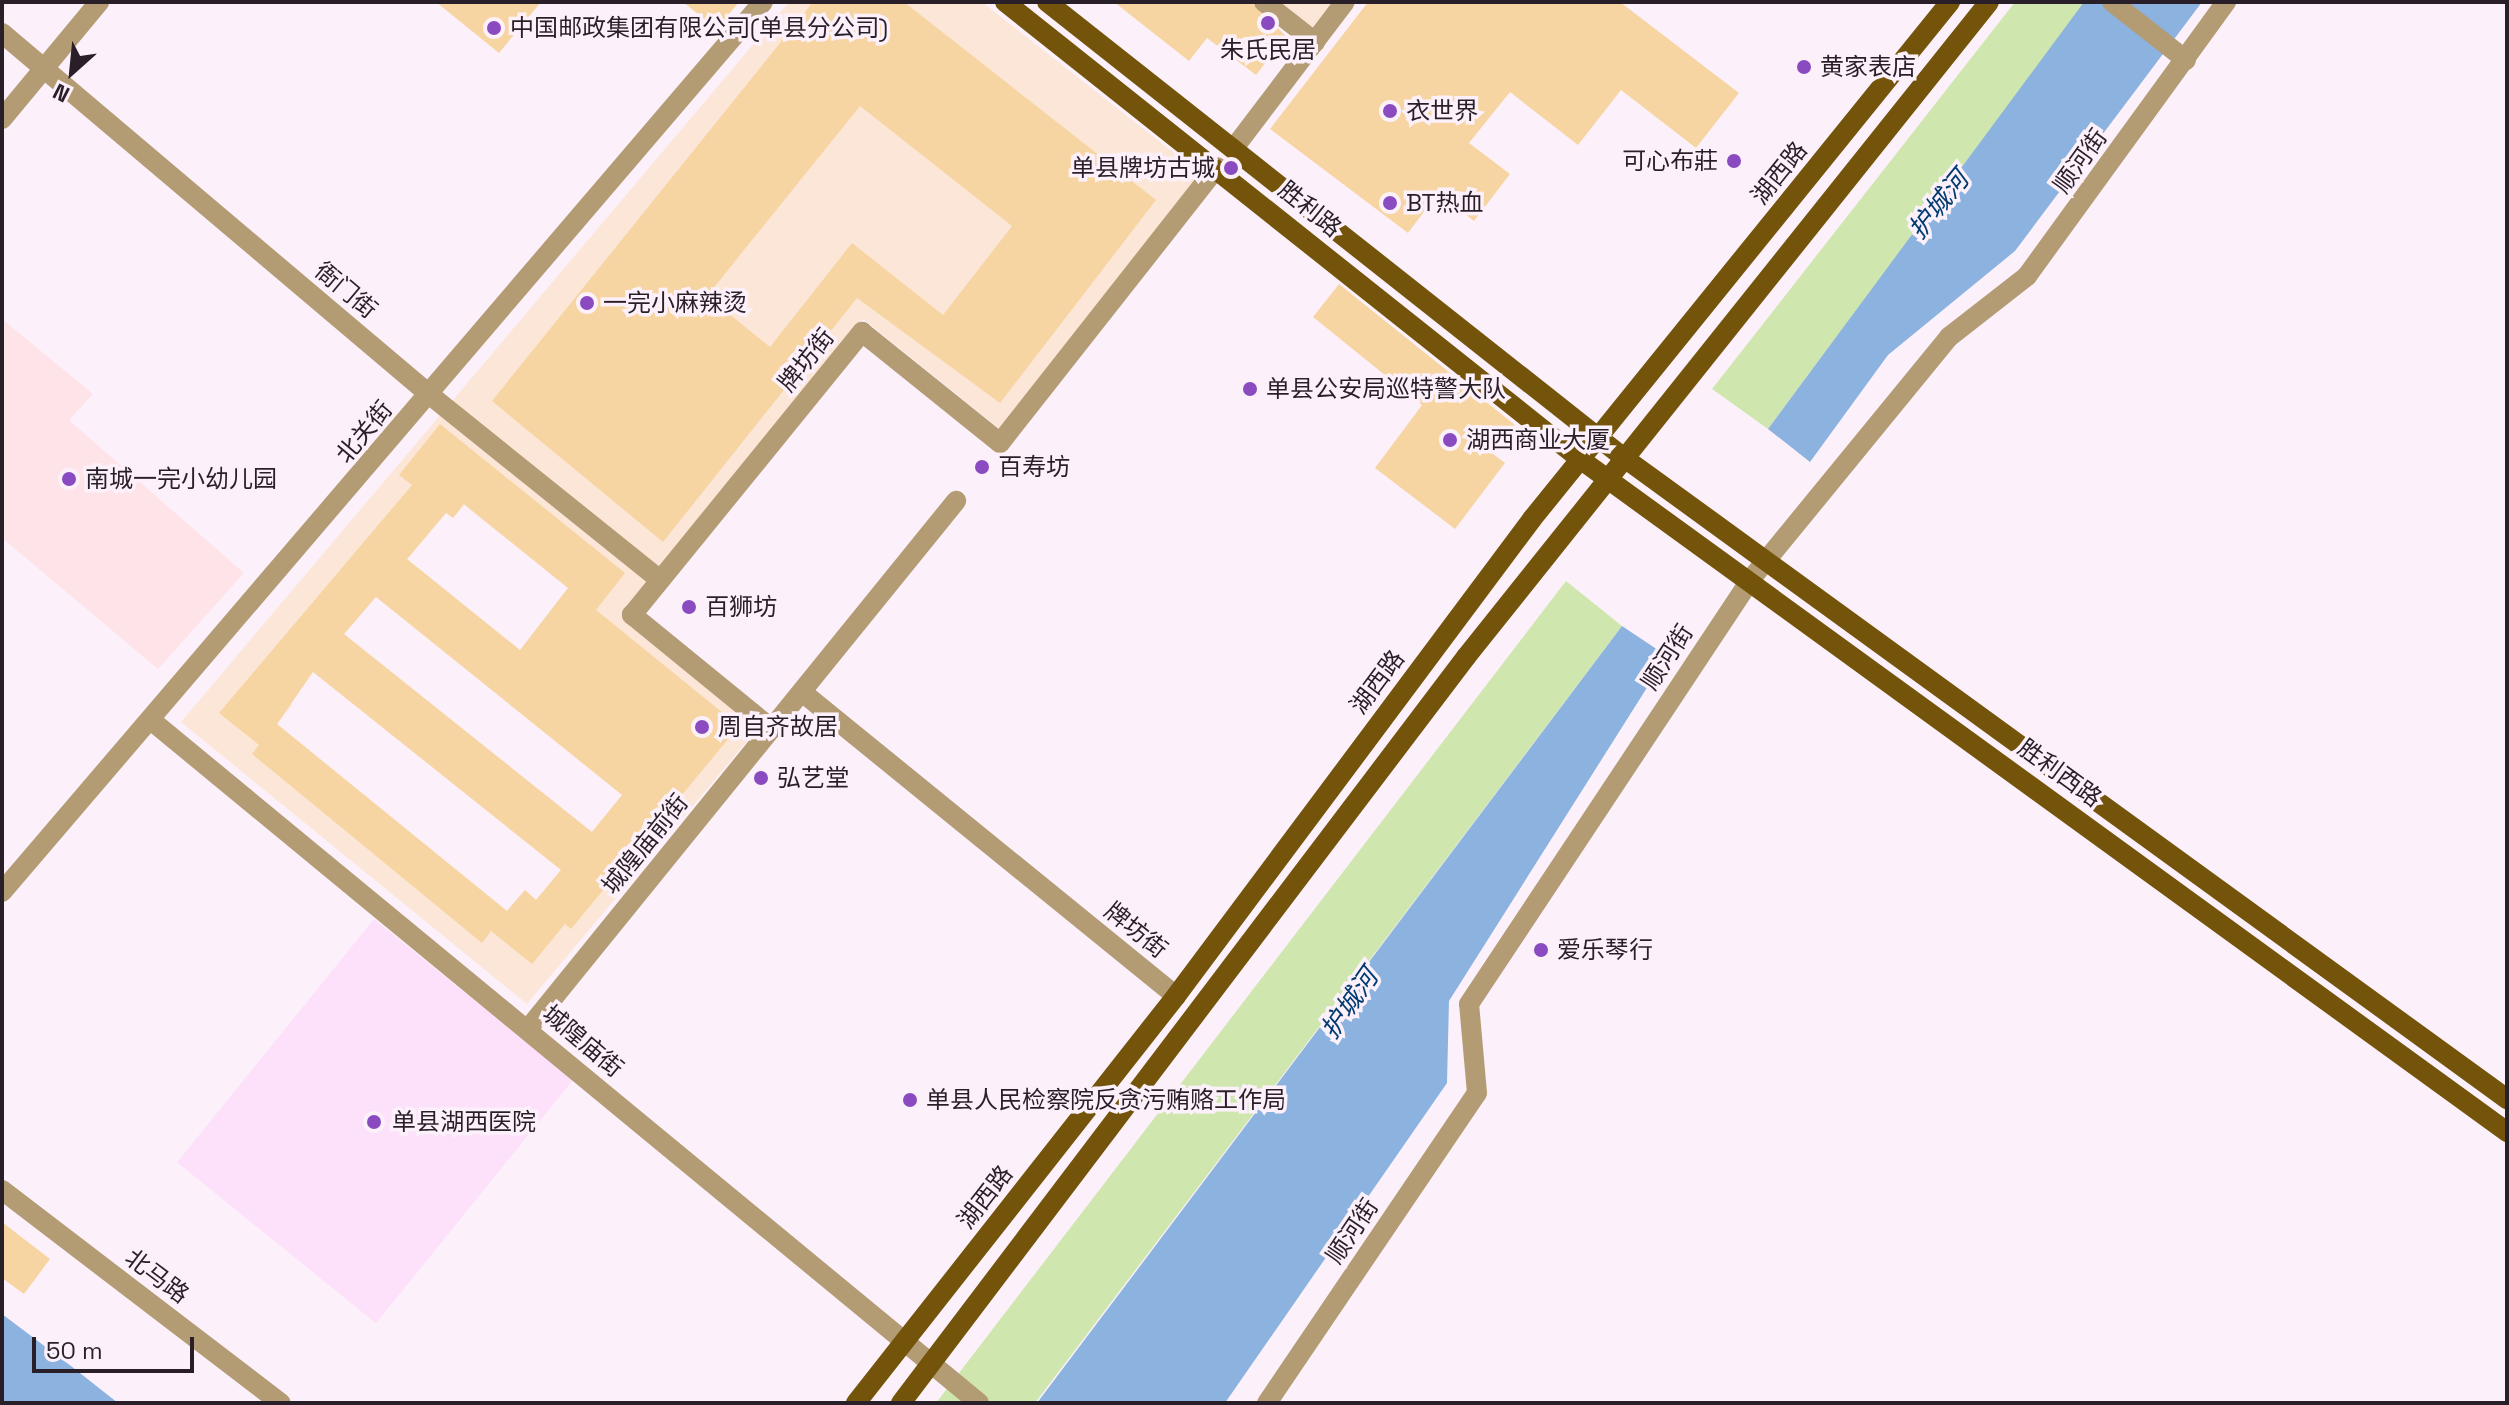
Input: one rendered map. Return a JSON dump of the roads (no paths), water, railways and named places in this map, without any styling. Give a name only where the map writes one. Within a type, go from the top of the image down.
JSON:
[{"type":"main road","name":"胜利路","points":[[1005,2],[1217,167],[1580,459]]},
{"type":"main road","name":"胜利路","points":[[1047,2],[1598,438]]},
{"type":"main road","name":"湖西路","points":[[856,1403],[1176,996],[1580,459],[1950,2]]},
{"type":"main road","points":[[901,1403],[1623,457],[1989,2]]},
{"type":"main road","name":"胜利西路","points":[[1598,438],[1768,558],[2507,1099]]},
{"type":"main road","name":"胜利西路","points":[[1580,459],[1751,579],[2507,1132]]},
{"type":"street","points":[[2,119],[99,2]]},
{"type":"street","name":"北关街","points":[[2,892],[152,721],[763,2]]},
{"type":"street","points":[[1264,2],[1315,42]]},
{"type":"street","points":[[1234,148],[1345,2]]},
{"type":"street","points":[[2112,2],[2186,60]]},
{"type":"street","name":"顺河街","points":[[1267,1403],[1477,1093],[1469,1004],[1751,579],[1949,337],[2027,276],[2226,2]]},
{"type":"street","name":"衙门街","points":[[2,33],[430,395],[660,580]]},
{"type":"street","name":"牌坊街","points":[[772,729],[632,615],[862,332],[1000,443],[1217,167]]},
{"type":"street","name":"城隍庙前街","points":[[528,1029],[956,501]]},
{"type":"street","name":"牌坊街","points":[[802,692],[1176,996]]},
{"type":"street","name":"城隍庙街","points":[[152,721],[979,1403]]},
{"type":"street","name":"北马路","points":[[2,1190],[281,1403]]},
{"type":"water","name":"护城河","points":[[2084,2],[2202,2],[2015,251],[1888,355],[1810,462],[1768,429]]},
{"type":"water","name":"护城河","points":[[1622,626],[1667,656],[1449,1001],[1447,1083],[1225,1403],[1037,1403]]},
{"type":"water","points":[[2,1314],[71,1366],[118,1403],[2,1403]]},
{"type":"place","name":"朱氏民居","points":[[1268,23]]},
{"type":"place","name":"中国邮政集团有限公司(单县分公司)","points":[[494,28]]},
{"type":"place","name":"黄家表店","points":[[1804,67]]},
{"type":"place","name":"衣世界","points":[[1390,111]]},
{"type":"place","name":"可心布莊","points":[[1734,161]]},
{"type":"place","name":"单县牌坊古城","points":[[1231,168]]},
{"type":"place","name":"BT热血","points":[[1390,203]]},
{"type":"place","name":"一完小麻辣烫","points":[[587,303]]},
{"type":"place","name":"单县公安局巡特警大队","points":[[1250,389]]},
{"type":"place","name":"湖西商业大厦","points":[[1450,440]]},
{"type":"place","name":"百寿坊","points":[[982,467]]},
{"type":"place","name":"南城一完小幼儿园","points":[[69,479]]},
{"type":"place","name":"百狮坊","points":[[689,607]]},
{"type":"place","name":"周自齐故居","points":[[702,727]]},
{"type":"place","name":"弘艺堂","points":[[761,778]]},
{"type":"place","name":"爱乐琴行","points":[[1541,950]]},
{"type":"place","name":"单县人民检察院反贪污贿赂工作局","points":[[910,1100]]},
{"type":"place","name":"单县湖西医院","points":[[374,1122]]}]
